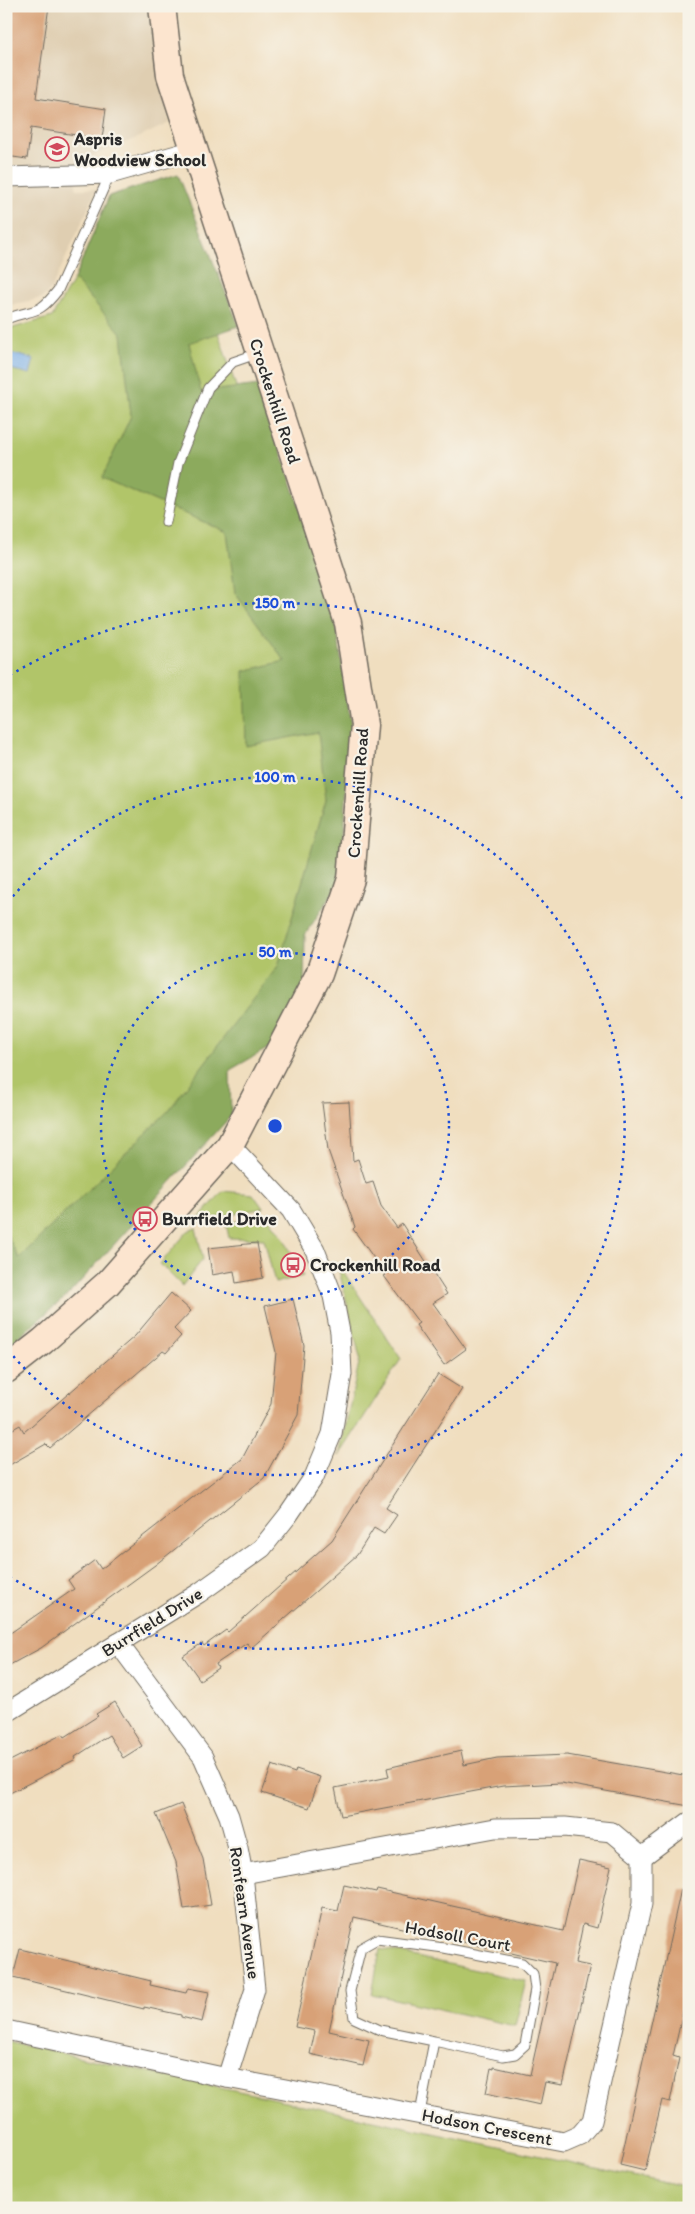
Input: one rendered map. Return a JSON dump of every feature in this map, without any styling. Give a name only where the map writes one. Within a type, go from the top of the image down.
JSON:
[{"type":"main road","name":"Crockenhill Road","points":[[6,1370],[43,1341],[108,1283],[230,1145],[319,974],[351,878],[364,725],[348,623],[170,75],[162,6]]},
{"type":"street","points":[[6,177],[110,174],[194,150]]},
{"type":"street","name":"Burrfield Drive","points":[[6,1713],[199,1593],[262,1548],[289,1514],[314,1477],[332,1434],[342,1374],[340,1332],[333,1296],[315,1250],[291,1210],[230,1145]]},
{"type":"street","name":"Ronfearn Avenue","points":[[118,1643],[203,1757],[229,1816],[243,1874],[255,1989],[227,2078]]},
{"type":"street","points":[[243,1874],[495,1828],[565,1827],[612,1832],[642,1856],[689,1822]]},
{"type":"street","name":"Hodson Crescent","points":[[227,2078],[420,2113],[550,2141],[564,2142],[580,2135],[592,2121],[642,1904],[642,1856]]},
{"type":"street","points":[[6,2030],[227,2078]]},
{"type":"lane","points":[[6,319],[34,313],[46,306],[58,290],[110,174]]},
{"type":"lane","points":[[166,522],[178,463],[208,388],[233,362],[259,353]]},
{"type":"lane","name":"Hodsoll Court","points":[[377,1939],[444,1948],[522,1963],[533,1974],[535,1989],[525,2045],[515,2054],[503,2056],[434,2041],[380,2030],[354,2018],[350,1991],[361,1948],[377,1939]]},
{"type":"lane","points":[[420,2113],[434,2041]]},
{"type":"shaded area","name":"Aspris Woodview School","points":[[6,6],[153,6],[169,123],[140,137],[77,162],[76,189],[97,189],[51,290],[42,298],[6,306]]},
{"type":"green space","points":[[178,174],[239,326],[189,343],[201,392],[259,385],[334,610],[351,725],[341,880],[305,935],[304,990],[274,1045],[230,1070],[231,1116],[70,1293],[6,1348],[6,1233],[19,1258],[169,1110],[278,966],[326,800],[318,732],[246,746],[244,671],[285,661],[235,593],[227,532],[102,478],[131,416],[122,334],[74,279],[109,196]]},
{"type":"green space","points":[[166,178],[287,538],[336,803],[270,1000],[26,1318],[6,1268],[6,330],[52,317],[74,279],[109,196]]},
{"type":"green space","points":[[223,1191],[253,1194],[263,1208],[196,1222]]},
{"type":"green space","points":[[267,1216],[283,1237],[303,1276],[275,1283],[264,1239],[229,1238],[226,1223]]},
{"type":"green space","points":[[196,1228],[203,1259],[182,1286],[160,1264],[188,1231]]},
{"type":"green space","points":[[337,1262],[401,1359],[339,1456],[360,1358]]},
{"type":"green space","points":[[380,1949],[526,1981],[515,2026],[372,1994]]},
{"type":"green space","points":[[6,2041],[689,2188],[689,2208],[6,2208]]},
{"type":"water","points":[[6,352],[34,359],[30,374],[6,368]]},
{"type":"building","points":[[6,6],[49,6],[36,98],[106,109],[102,139],[31,128],[27,159],[6,156]]},
{"type":"building","points":[[349,1102],[353,1161],[358,1159],[366,1184],[373,1182],[381,1206],[397,1228],[402,1224],[447,1294],[433,1303],[466,1349],[444,1365],[416,1325],[419,1323],[384,1276],[386,1275],[353,1229],[355,1227],[328,1150],[322,1103]]},
{"type":"building","points":[[257,1243],[263,1278],[236,1283],[234,1271],[212,1275],[208,1248]]},
{"type":"building","points":[[171,1293],[191,1311],[174,1329],[181,1336],[166,1353],[163,1351],[50,1448],[46,1444],[6,1467],[6,1433],[20,1425],[24,1432],[135,1336]]},
{"type":"building","points":[[293,1299],[304,1345],[298,1415],[264,1478],[155,1565],[41,1648],[6,1667],[6,1636],[74,1589],[68,1580],[95,1560],[101,1569],[242,1459],[271,1404],[276,1352],[265,1306]]},
{"type":"building","points":[[438,1374],[462,1389],[386,1508],[397,1515],[384,1534],[374,1528],[357,1555],[251,1648],[247,1643],[216,1664],[218,1668],[200,1680],[183,1656],[202,1643],[204,1646],[226,1630],[228,1632],[332,1540]]},
{"type":"building","points":[[115,1702],[142,1746],[123,1758],[109,1735],[75,1757],[76,1759],[6,1795],[6,1763],[63,1734],[65,1737],[98,1716],[96,1714]]},
{"type":"building","points":[[461,1751],[464,1765],[497,1758],[567,1755],[689,1776],[689,1806],[561,1783],[503,1786],[341,1816],[335,1788],[389,1777],[387,1768]]},
{"type":"building","points":[[272,1765],[295,1773],[296,1769],[320,1777],[309,1808],[262,1793]]},
{"type":"building","points":[[181,1804],[203,1859],[211,1905],[184,1909],[176,1862],[156,1814]]},
{"type":"building","points":[[579,1860],[611,1867],[597,1928],[583,1924],[575,1963],[590,1966],[563,2085],[545,2082],[540,2105],[486,2093],[491,2068],[494,2069],[494,2067],[530,2075],[555,1963],[354,1917],[329,2031],[369,2040],[363,2066],[310,2054],[315,2031],[295,2027],[322,1908],[338,1911],[344,1885],[376,1892],[377,1889],[563,1931]]},
{"type":"building","points":[[681,1889],[689,1890],[689,1985],[673,2056],[679,2058],[670,2102],[662,2100],[645,2171],[620,2165]]},
{"type":"building","points":[[20,1949],[151,1981],[150,1985],[186,1993],[188,1988],[209,1992],[202,2022],[181,2017],[181,2015],[144,2007],[144,2009],[13,1977]]},
{"type":"place","name":"Aspris Woodview School","points":[[57,149]]},
{"type":"place","name":"Burrfield Drive","points":[[145,1219]]},
{"type":"place","name":"Crockenhill Road","points":[[293,1265]]}]
